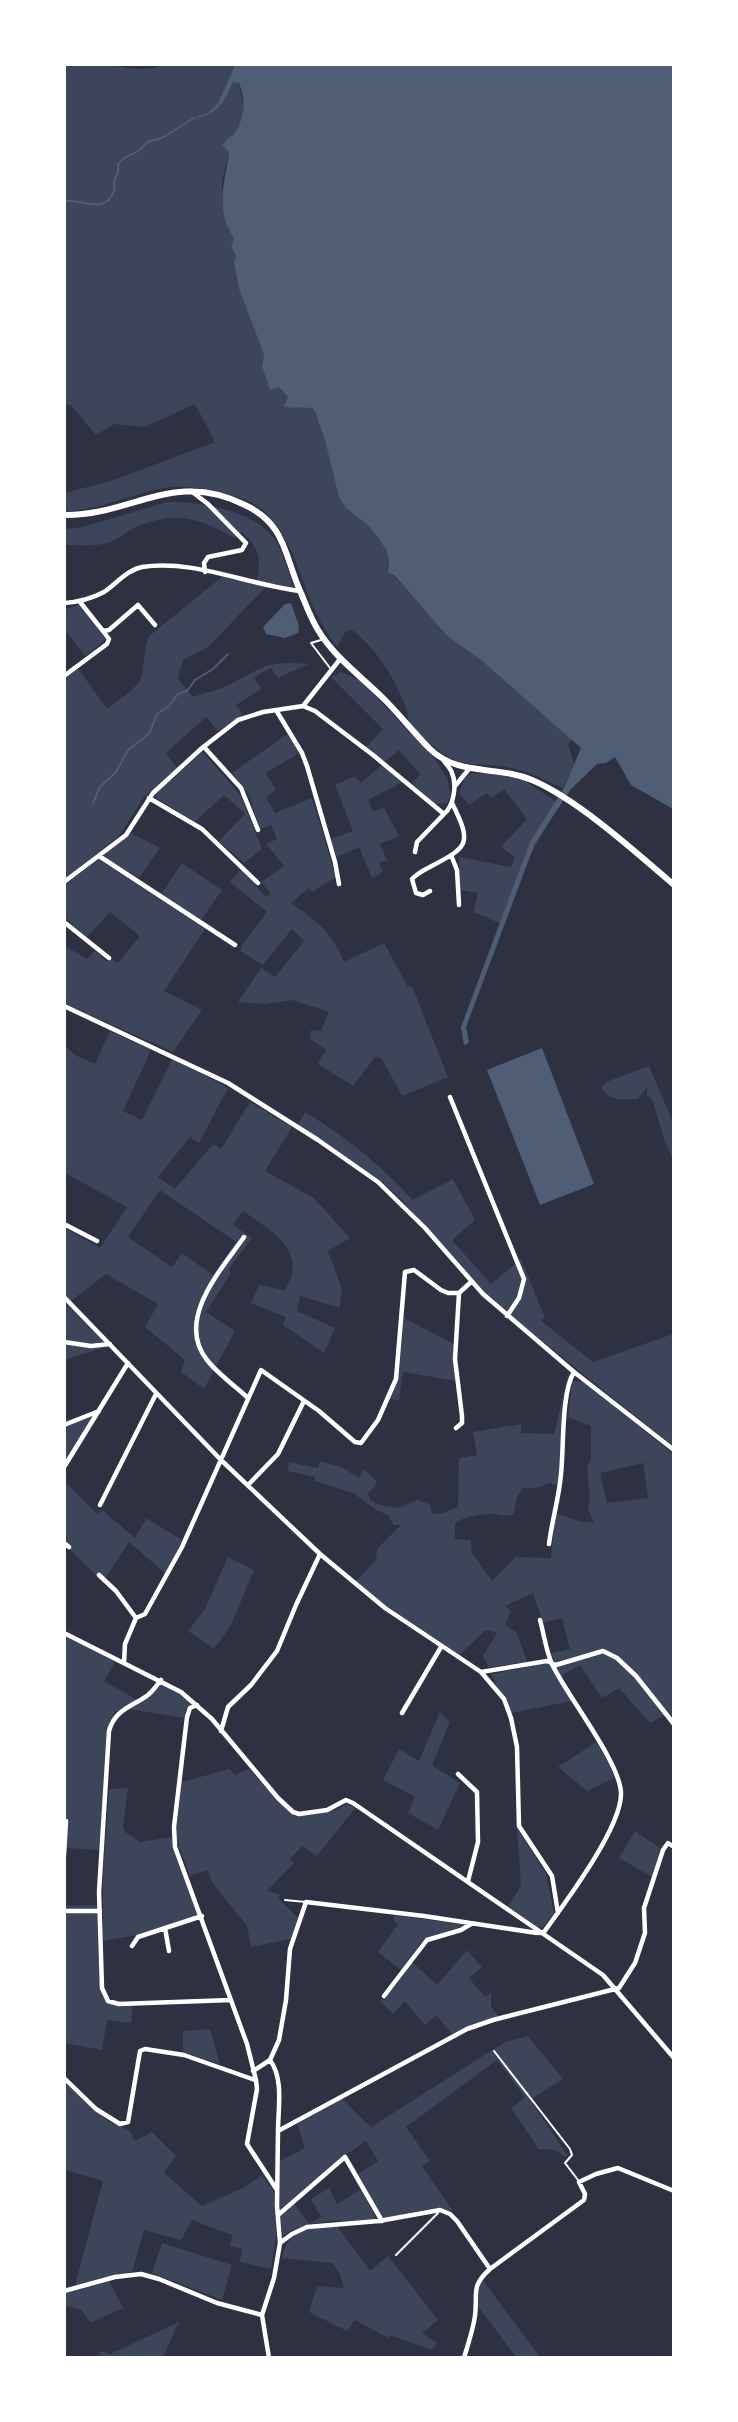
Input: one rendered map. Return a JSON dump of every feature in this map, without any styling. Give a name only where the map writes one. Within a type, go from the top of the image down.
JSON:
[{"type":"main road","points":[[64,515],[85,515],[175,491],[191,491],[226,497],[264,515],[279,532],[300,591],[318,630],[341,657],[444,760],[470,769],[512,773],[533,780],[570,803],[674,885]]},
{"type":"street","points":[[191,491],[230,525],[246,543],[242,550],[208,557],[204,563],[205,572]]},
{"type":"street","points":[[64,603],[80,602],[104,592],[138,568],[168,566],[300,591]]},
{"type":"street","points":[[64,676],[106,644],[108,639],[80,602]]},
{"type":"street","points":[[103,631],[109,630],[138,605],[155,625]]},
{"type":"street","points":[[303,706],[330,668],[341,657]]},
{"type":"street","points":[[64,882],[126,835],[149,798],[204,747],[238,720],[247,716],[303,706],[328,720],[444,814]]},
{"type":"street","points":[[276,711],[302,753],[307,766],[335,862],[339,884]]},
{"type":"street","points":[[204,747],[241,788],[258,830]]},
{"type":"street","points":[[415,852],[417,842],[452,803],[453,773],[444,760]]},
{"type":"street","points":[[454,786],[470,769]]},
{"type":"street","points":[[149,798],[202,829],[258,883]]},
{"type":"street","points":[[430,891],[423,895],[416,893],[412,879],[461,848],[465,838],[465,832],[452,803]]},
{"type":"street","points":[[451,855],[457,870],[459,905]]},
{"type":"street","points":[[99,856],[235,945]]},
{"type":"street","points":[[64,922],[109,957]]},
{"type":"street","points":[[64,1006],[228,1083],[318,1140],[378,1182],[400,1203],[471,1282],[507,1316],[674,1450]]},
{"type":"street","points":[[450,1097],[524,1279],[523,1289],[507,1316]]},
{"type":"street","points":[[64,1224],[97,1241]]},
{"type":"street","points":[[244,1237],[210,1286],[200,1307],[197,1327],[198,1341],[208,1362],[248,1398]]},
{"type":"street","points":[[124,1663],[125,1644],[136,1618],[145,1614],[159,1592],[261,1370],[355,1442],[364,1442],[378,1420],[396,1379],[405,1272],[414,1270],[448,1293],[459,1293],[471,1282]]},
{"type":"street","points":[[456,1428],[462,1422],[455,1359],[459,1293]]},
{"type":"street","points":[[64,1297],[221,1460],[320,1554],[385,1608],[481,1672],[504,1699],[517,1747],[519,1826],[552,1876],[558,1913]]},
{"type":"street","points":[[64,1342],[91,1346],[110,1344]]},
{"type":"street","points":[[64,1467],[128,1364]]},
{"type":"street","points":[[549,1544],[561,1474],[564,1422],[570,1379],[574,1372]]},
{"type":"street","points":[[100,1505],[156,1394]]},
{"type":"street","points":[[248,1485],[278,1454],[304,1401]]},
{"type":"street","points":[[64,1425],[99,1411]]},
{"type":"street","points":[[221,1731],[228,1707],[251,1685],[277,1651],[320,1554]]},
{"type":"street","points":[[99,1575],[116,1591],[136,1618]]},
{"type":"street","points":[[254,2071],[270,2060],[279,2040],[284,2016],[290,1949],[306,1902],[424,1916],[540,1934],[558,1913],[596,1857],[615,1815],[621,1792],[614,1768],[551,1662],[540,1620]]},
{"type":"street","points":[[64,1633],[181,1692],[197,1705],[278,1798],[293,1812],[313,1813],[337,1806],[346,1800],[468,1881],[540,1934],[603,1976],[674,2058]]},
{"type":"street","points":[[402,1713],[441,1647]]},
{"type":"street","points":[[481,1672],[547,1661],[556,1665],[603,1652],[617,1658],[642,1684],[674,1724]]},
{"type":"street","points":[[161,1680],[150,1694],[117,1713],[112,1721],[100,1911],[102,1988],[108,2001],[119,2004],[231,2000]]},
{"type":"street","points":[[197,1705],[190,1708],[187,1717],[174,1837],[175,1847],[202,1916],[247,2044],[254,2071],[256,2090],[247,2144],[277,2190]]},
{"type":"street","points":[[458,1774],[477,1792],[478,1842],[468,1881]]},
{"type":"street","points":[[64,1855],[66,1821]]},
{"type":"street","points":[[278,2131],[467,2030],[493,2020],[616,1989],[635,1964],[645,1933],[644,1908],[663,1850],[668,1843],[674,1847]]},
{"type":"street","points":[[64,1911],[100,1911]]},
{"type":"street","points":[[132,1946],[138,1937],[202,1916]]},
{"type":"street","points":[[384,1996],[427,1940],[461,1930],[471,1924]]},
{"type":"street","points":[[165,1928],[169,1952]]},
{"type":"street","points":[[64,2078],[96,2109],[120,2124],[128,2122],[140,2051],[145,2049],[184,2055],[256,2080]]},
{"type":"street","points":[[269,2358],[262,2315],[274,2278],[280,2243],[277,2190],[278,2077],[276,2068],[270,2060]]},
{"type":"street","points":[[278,2215],[345,2157],[382,2221]]},
{"type":"street","points":[[464,2358],[475,2317],[475,2288],[482,2276],[584,2200],[585,2194],[579,2182],[618,2168],[674,2191]]},
{"type":"street","points":[[280,2243],[307,2227],[382,2221],[440,2211],[450,2214],[457,2221],[490,2269]]},
{"type":"street","points":[[64,2291],[115,2277],[141,2274],[217,2303],[262,2315]]},
{"type":"lane","points":[[325,638],[311,643],[330,668]]},
{"type":"lane","points":[[285,1900],[306,1902]]},
{"type":"lane","points":[[494,2052],[570,2148],[572,2155],[565,2163],[579,2182]]},
{"type":"lane","points":[[396,2255],[440,2211]]},
{"type":"shaded area","points":[[102,64],[141,69],[163,65],[235,65],[218,103],[208,113],[193,118],[201,117],[214,111],[227,96],[233,82],[239,83],[244,109],[242,123],[233,137],[222,181],[222,207],[229,231],[234,239],[231,247],[236,256],[234,263],[239,289],[264,355],[262,367],[270,390],[291,382],[303,382],[387,551],[389,563],[387,568],[447,636],[481,660],[572,739],[568,745],[574,764],[563,788],[514,768],[459,761],[444,754],[426,740],[410,722],[395,684],[383,663],[368,645],[352,630],[345,632],[337,647],[324,629],[314,609],[289,546],[275,524],[256,505],[210,490],[172,487],[145,492],[92,508],[65,511],[64,490],[68,492],[111,481],[215,442],[195,404],[145,427],[114,424],[96,435],[71,405],[65,404],[65,65]]},
{"type":"shaded area","points":[[235,65],[673,65],[673,809],[631,785],[615,757],[606,763],[597,764],[571,789],[535,843],[466,1027],[469,1043],[464,1045],[461,1027],[530,842],[564,788],[581,748],[481,660],[447,636],[394,575],[388,572],[387,551],[368,525],[346,508],[339,497],[325,440],[314,409],[284,407],[288,397],[279,387],[270,390],[262,367],[264,355],[239,289],[234,263],[236,256],[231,247],[234,239],[224,217],[222,196],[229,152],[222,145],[233,136],[242,117],[244,104],[239,83],[233,82],[223,102],[213,112],[192,118],[208,113],[218,103]]},
{"type":"shaded area","points":[[167,502],[209,505],[238,514],[263,527],[279,548],[294,588],[257,581],[258,554],[242,532],[234,538],[209,525],[186,518],[148,522],[105,544],[65,545],[65,529],[83,527]]},
{"type":"shaded area","points":[[222,577],[266,587],[208,647],[183,660],[178,679],[193,697],[229,685],[265,666],[282,663],[308,664],[278,678],[271,668],[254,677],[261,689],[236,705],[243,715],[218,731],[206,717],[166,753],[177,768],[144,797],[120,835],[65,879],[65,673],[75,664],[107,709],[132,690],[140,680],[149,636]]},
{"type":"shaded area","points":[[291,603],[299,626],[298,633],[285,638],[266,634],[263,627],[285,604]]},
{"type":"shaded area","points":[[79,605],[106,639],[85,656],[65,630],[65,609]]},
{"type":"shaded area","points":[[341,672],[361,681],[435,759],[448,780],[450,796],[447,803],[435,804],[412,783],[420,774],[399,750],[385,762],[366,747],[383,729],[331,677]]},
{"type":"shaded area","points":[[287,734],[299,753],[266,773],[276,790],[266,797],[275,813],[312,798],[336,877],[312,892],[309,888],[291,903],[329,935],[344,962],[384,943],[408,987],[412,986],[448,1077],[402,1096],[382,1059],[376,1056],[353,1086],[318,1064],[326,1050],[310,1039],[311,1030],[321,1031],[329,1012],[292,1000],[265,1004],[238,1002],[261,968],[275,977],[304,941],[292,929],[263,965],[240,951],[267,912],[230,882],[241,869],[266,897],[271,894],[261,882],[284,866],[266,844],[277,839],[271,825],[260,829],[249,795],[232,773]]},
{"type":"shaded area","points":[[203,752],[241,796],[262,849],[244,863],[219,841],[245,814],[224,795],[195,822],[156,798],[156,793]]},
{"type":"shaded area","points":[[382,765],[403,782],[368,800],[373,811],[384,808],[399,836],[380,844],[387,860],[379,863],[383,872],[372,878],[359,847],[337,857],[330,839],[353,831],[335,785],[355,776],[361,783]]},
{"type":"shaded area","points":[[472,773],[504,775],[525,781],[560,804],[530,855],[504,925],[474,912],[478,893],[460,890],[459,857],[511,867],[515,857],[501,847],[527,819],[504,789],[491,798],[487,793],[469,805],[459,793],[465,778]]},
{"type":"shaded area","points":[[131,833],[160,848],[139,878],[105,858],[104,855]]},
{"type":"shaded area","points":[[98,859],[205,929],[164,991],[202,1010],[173,1052],[65,1004],[65,946],[87,959],[95,951],[107,962],[112,959],[118,963],[140,936],[110,912],[87,937],[65,918],[65,885]]},
{"type":"shaded area","points":[[182,863],[222,890],[201,920],[161,894]]},
{"type":"shaded area","points":[[110,1031],[151,1050],[123,1111],[142,1120],[173,1058],[228,1088],[199,1143],[190,1137],[158,1177],[175,1189],[213,1144],[221,1149],[250,1102],[292,1127],[265,1171],[314,1198],[350,1238],[328,1251],[342,1289],[340,1308],[300,1296],[297,1311],[335,1328],[324,1353],[283,1325],[286,1317],[251,1303],[259,1285],[285,1290],[293,1264],[284,1243],[243,1211],[233,1225],[252,1238],[229,1269],[231,1273],[206,1312],[235,1331],[204,1389],[181,1372],[185,1360],[145,1327],[158,1304],[106,1274],[71,1301],[65,1294],[65,1228],[100,1248],[127,1207],[65,1173],[65,1045],[75,1055],[95,1064]],"holes":[[[160,1190],[236,1242],[213,1275],[182,1253],[172,1267],[128,1237]]]},
{"type":"shaded area","points":[[542,1048],[594,1184],[540,1205],[487,1070]]},
{"type":"shaded area","points":[[649,1066],[673,1122],[673,1160],[652,1099],[647,1095],[647,1087],[638,1099],[622,1099],[608,1096],[601,1087],[609,1081]]},
{"type":"shaded area","points":[[305,1112],[362,1152],[413,1200],[453,1179],[475,1220],[452,1240],[491,1284],[521,1259],[545,1318],[540,1320],[593,1362],[673,1334],[673,1446],[502,1309],[474,1282],[403,1201],[381,1181],[298,1125]]},
{"type":"shaded area","points":[[65,1303],[108,1346],[65,1360]]},
{"type":"shaded area","points":[[404,1318],[454,1344],[456,1381],[403,1372],[399,1400],[389,1399],[399,1373]]},
{"type":"shaded area","points":[[569,1370],[558,1484],[552,1485],[552,1482],[536,1488],[523,1488],[517,1497],[514,1514],[479,1515],[455,1523],[455,1539],[471,1540],[472,1553],[492,1581],[516,1557],[551,1558],[555,1513],[594,1523],[588,1509],[590,1498],[587,1465],[591,1460],[591,1426],[568,1417],[572,1381],[583,1382],[592,1388],[673,1454],[673,1729],[665,1715],[650,1723],[619,1688],[602,1698],[580,1665],[561,1676],[551,1653],[570,1649],[562,1618],[543,1623],[533,1593],[505,1606],[511,1611],[505,1625],[517,1633],[527,1662],[489,1667],[483,1656],[497,1633],[486,1630],[459,1655],[403,1618],[355,1582],[376,1560],[377,1549],[401,1525],[394,1525],[389,1516],[353,1493],[315,1481],[315,1477],[288,1471],[289,1462],[318,1468],[320,1461],[341,1467],[359,1478],[363,1469],[377,1481],[375,1487],[368,1493],[370,1500],[380,1505],[399,1508],[417,1500],[429,1504],[433,1514],[440,1514],[458,1507],[459,1458],[477,1455],[473,1432],[521,1424],[521,1433],[554,1434]],"holes":[[[643,1463],[648,1498],[607,1503],[600,1473]]]},
{"type":"shaded area","points":[[64,1409],[68,1420],[96,1410],[101,1413],[65,1471]]},
{"type":"shaded area","points":[[64,1481],[97,1514],[102,1510],[135,1538],[146,1518],[182,1540],[166,1574],[129,1542],[103,1582],[65,1545]]},
{"type":"shaded area","points":[[228,1557],[254,1570],[231,1625],[214,1649],[188,1631],[205,1609]]},
{"type":"shaded area","points":[[64,1635],[115,1662],[104,1681],[137,1700],[115,1712],[109,1722],[100,1850],[65,1848]]},
{"type":"shaded area","points":[[549,1663],[572,1701],[511,1713],[491,1674]]},
{"type":"shaded area","points":[[162,1683],[193,1704],[185,1710],[185,1718],[128,1709],[151,1696]]},
{"type":"shaded area","points":[[440,1712],[450,1722],[432,1765],[460,1783],[438,1830],[408,1813],[415,1797],[383,1780],[399,1749],[419,1761]]},
{"type":"shaded area","points":[[596,1742],[610,1765],[614,1778],[587,1791],[558,1767]]},
{"type":"shaded area","points":[[229,1769],[235,1775],[249,1769],[294,1816],[338,1809],[347,1804],[356,1807],[317,1856],[302,1846],[290,1859],[294,1863],[267,1891],[281,1895],[278,1898],[298,1918],[291,1939],[251,1947],[247,1926],[214,1885],[207,1870],[190,1876],[176,1839],[182,1782]]},
{"type":"shaded area","points":[[128,1788],[123,1827],[125,1832],[140,1842],[172,1837],[198,1915],[137,1935],[103,1941],[103,1873],[109,1789]]},
{"type":"shaded area","points":[[517,1828],[546,1874],[554,1913],[543,1927],[538,1928],[507,1908],[521,1886]]},
{"type":"shaded area","points":[[635,1831],[660,1848],[652,1877],[619,1858]]},
{"type":"shaded area","points":[[97,1905],[100,1988],[107,2003],[117,2006],[133,2005],[131,2023],[107,2020],[102,2050],[65,2043],[64,1906]]},
{"type":"shaded area","points":[[395,1915],[466,1925],[427,1938],[420,1944],[402,1971],[378,1952],[398,1924],[393,1920]]},
{"type":"shaded area","points":[[467,1950],[482,1967],[469,1978],[485,1997],[491,1993],[491,2006],[498,2016],[453,2035],[436,2015],[425,2025],[405,2001],[393,2014],[380,2001],[396,1986],[412,1962],[437,1985]]},
{"type":"shaded area","points":[[210,2029],[220,2064],[183,2052],[183,2031]]},
{"type":"shaded area","points":[[528,2036],[563,2079],[530,2100],[568,2156],[564,2157],[553,2150],[539,2149],[511,2108],[525,2097],[497,2060],[406,2127],[430,2161],[422,2166],[453,2211],[428,2209],[383,2219],[358,2174],[378,2161],[366,2141],[337,2161],[279,2210],[280,2161],[305,2148],[297,2124],[342,2099],[371,2127],[505,2042]]},
{"type":"shaded area","points":[[64,2082],[109,2122],[129,2130],[135,2141],[152,2132],[176,2156],[164,2173],[202,2206],[243,2188],[262,2175],[275,2193],[276,2235],[271,2269],[240,2262],[242,2249],[230,2246],[232,2235],[192,2220],[181,2240],[144,2230],[132,2272],[75,2285],[103,2181],[65,2170]]},
{"type":"shaded area","points":[[329,2188],[337,2204],[361,2189],[375,2216],[373,2220],[314,2223],[283,2236],[280,2216],[293,2202],[309,2224],[321,2217],[311,2199]]},
{"type":"shaded area","points":[[337,2226],[370,2271],[388,2256],[438,2320],[422,2333],[437,2343],[432,2350],[390,2335],[388,2338],[355,2320],[347,2331],[309,2312],[317,2286],[344,2288],[340,2274],[332,2263],[282,2258],[285,2248],[295,2235],[302,2231]]},
{"type":"shaded area","points":[[162,2243],[232,2265],[222,2300],[152,2273]]},
{"type":"shaded area","points":[[482,2279],[540,2357],[516,2357],[478,2306],[479,2286]]},
{"type":"shaded area","points":[[109,2281],[123,2308],[90,2323],[82,2310],[65,2306],[65,2293]]},
{"type":"shaded area","points":[[179,2322],[163,2357],[98,2357],[101,2351],[110,2354]]},
{"type":"waterway","points":[[64,201],[92,204],[105,202],[114,191],[118,164],[121,160],[140,150],[147,142],[162,138],[194,118]]},
{"type":"waterway","points":[[93,803],[100,787],[116,772],[128,750],[149,734],[157,714],[228,654]]}]
